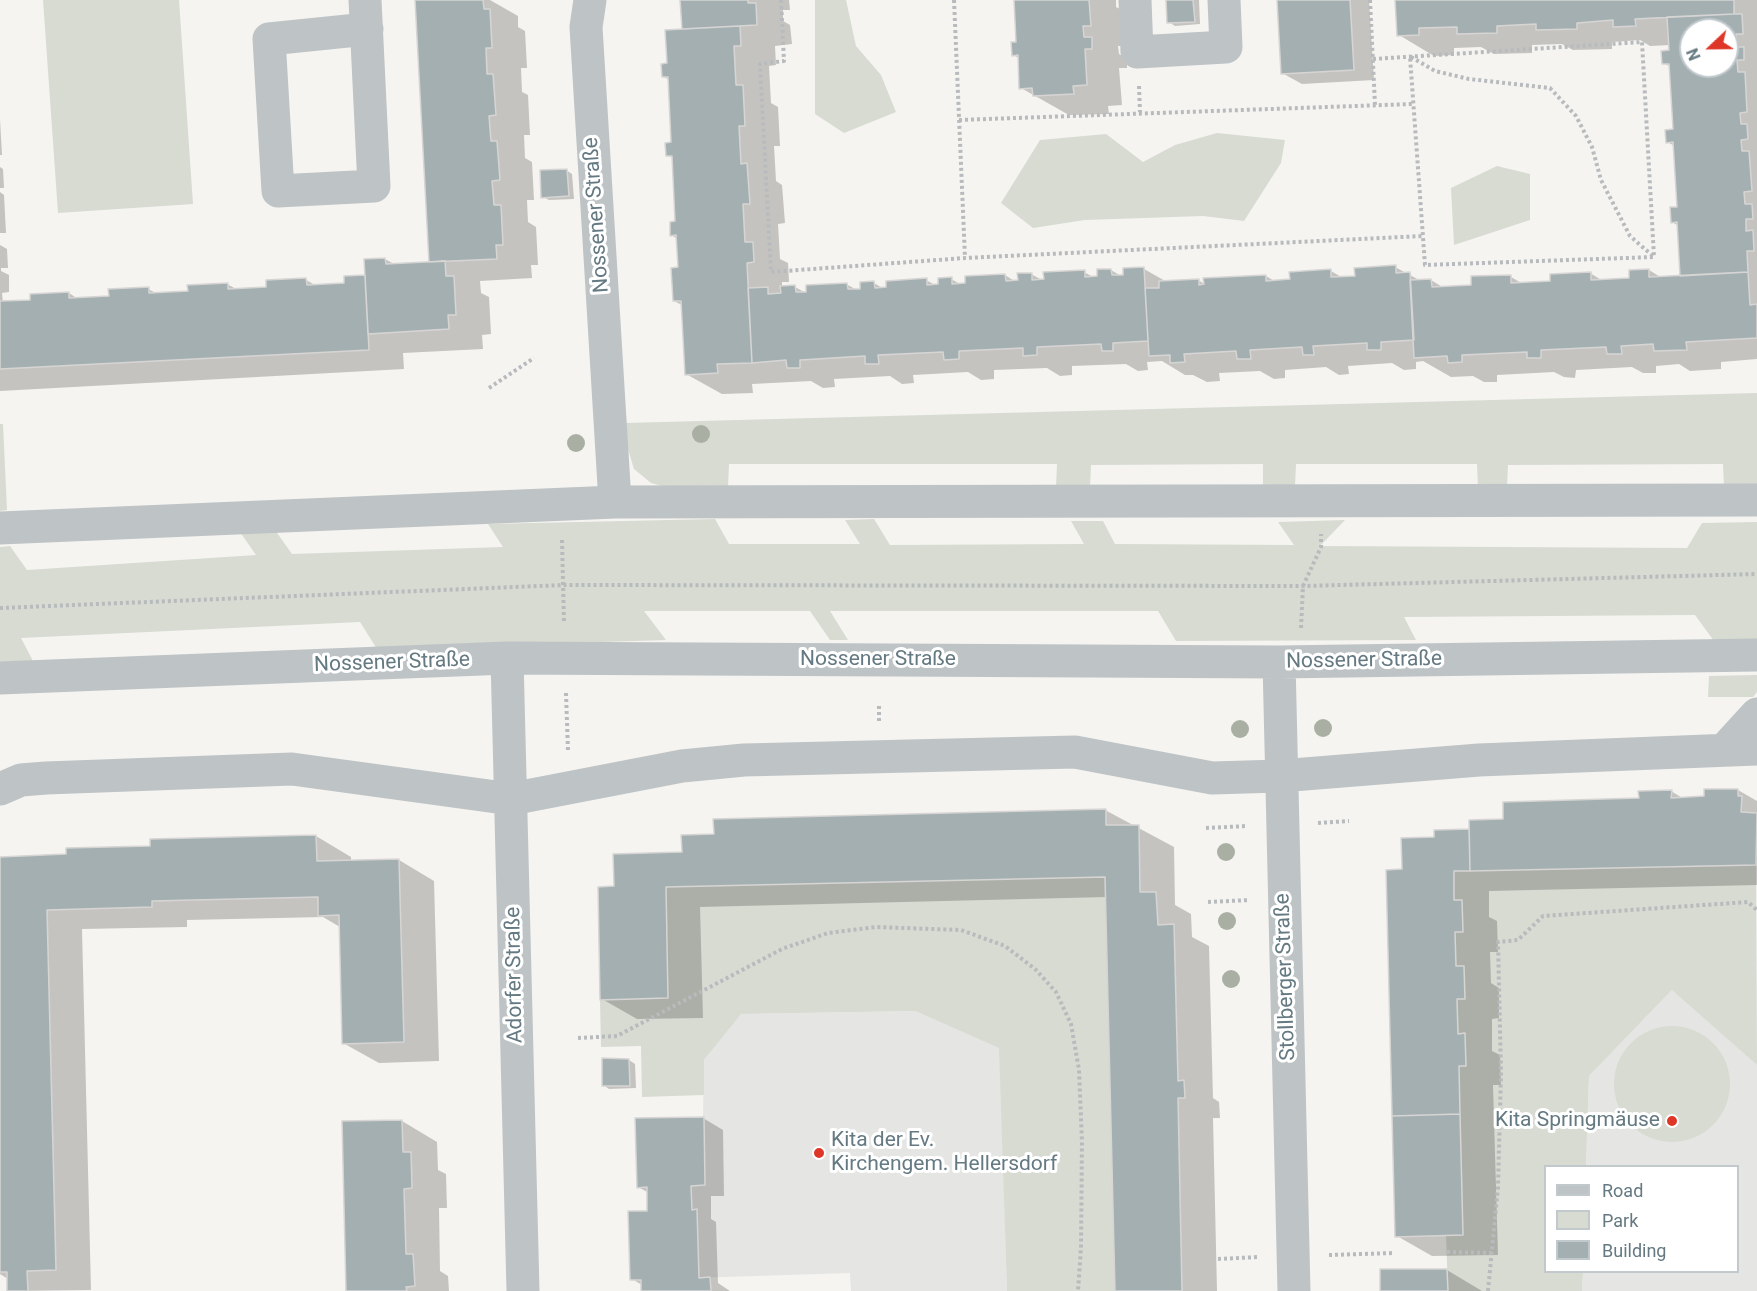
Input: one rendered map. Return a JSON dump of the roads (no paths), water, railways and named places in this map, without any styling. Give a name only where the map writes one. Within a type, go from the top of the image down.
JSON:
[{"type":"street","name":"Nossener Straße","points":[[590,0],[586,27],[615,502]]},
{"type":"street","points":[[1135,0],[1137,52],[1226,47],[1224,0]]},
{"type":"street","points":[[366,14],[374,186],[278,191],[269,39],[366,14]]},
{"type":"street","points":[[0,528],[615,502],[1757,500]]},
{"type":"street","name":"Nossener Straße","points":[[0,678],[507,658],[1289,662],[1757,655]]},
{"type":"street","name":"Adorfer Straße","points":[[507,658],[523,1291]]},
{"type":"street","name":"Stollberger Straße","points":[[1289,662],[1280,776],[1294,1291]]},
{"type":"street","points":[[1724,750],[1757,714]]},
{"type":"street","points":[[0,789],[21,780],[46,778],[292,770],[511,799],[682,766],[744,760],[1075,752],[1212,778],[1280,776],[1479,760],[1757,749]]},
{"type":"place","name":"Kita Springmäuse","points":[[1672,1121]]},
{"type":"place","name":"Kita der Ev. Kirchengem. Hellersdorf","points":[[819,1153]]}]
